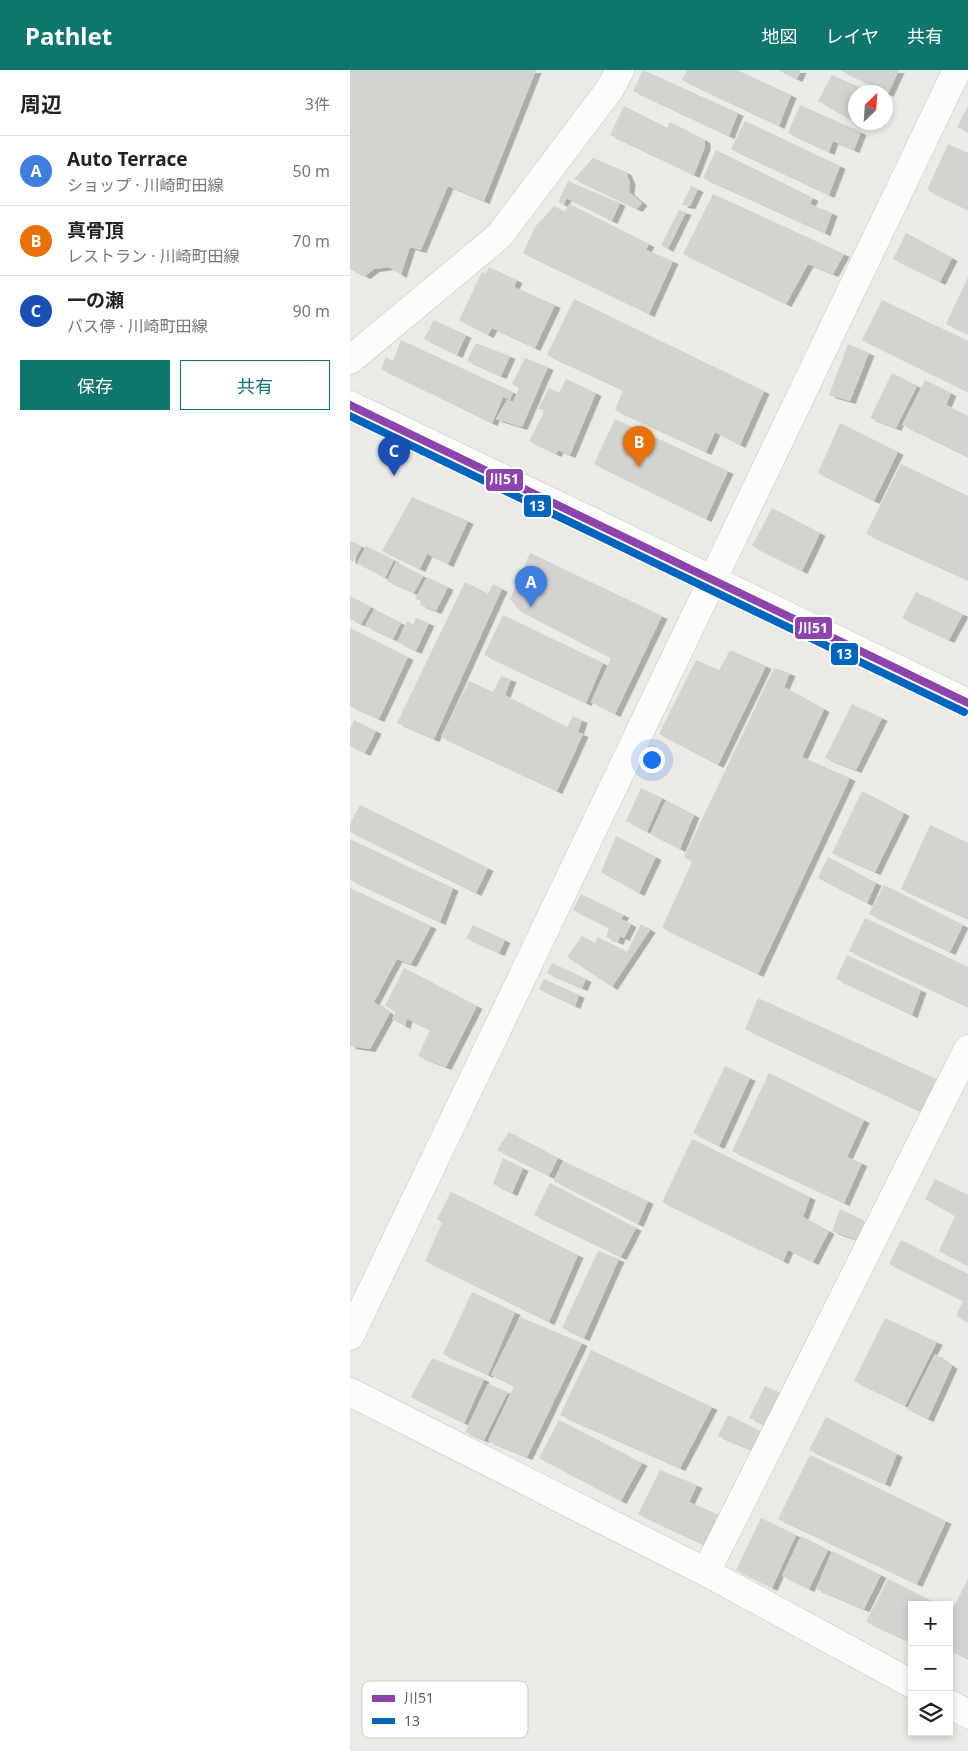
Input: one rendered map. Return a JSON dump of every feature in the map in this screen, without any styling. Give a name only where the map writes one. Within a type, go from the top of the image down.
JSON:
[{"type":"street","points":[[350,360],[499,236],[610,90],[620,70]]},
{"type":"street","points":[[350,1336],[957,70]]},
{"type":"street","points":[[350,405],[968,703]]},
{"type":"street","points":[[706,1572],[968,1049]]},
{"type":"street","points":[[350,1392],[706,1572],[908,1682]]},
{"type":"street","points":[[953,1706],[968,1714]]},
{"type":"building","points":[[350,70],[536,70],[484,201],[448,186],[421,250],[410,247],[401,275],[389,267],[374,269],[365,276],[350,269]]},
{"type":"building","points":[[643,70],[738,113],[729,136],[633,91]]},
{"type":"building","points":[[687,70],[737,70],[791,95],[779,126],[682,80]]},
{"type":"building","points":[[778,70],[801,70],[797,79]]},
{"type":"building","points":[[840,70],[899,70],[892,85],[870,85]]},
{"type":"building","points":[[832,75],[854,85],[848,85],[848,119],[818,101]]},
{"type":"building","points":[[800,105],[848,126],[848,130],[861,132],[854,150],[833,141],[829,152],[788,133]]},
{"type":"building","points":[[624,106],[667,128],[670,122],[705,140],[705,147],[694,175],[610,135]]},
{"type":"building","points":[[968,106],[968,132],[957,127]]},
{"type":"building","points":[[745,121],[840,166],[829,195],[731,149]]},
{"type":"building","points":[[948,144],[968,153],[968,210],[927,190]]},
{"type":"building","points":[[716,150],[813,198],[810,204],[832,213],[825,233],[703,178]]},
{"type":"building","points":[[593,158],[626,172],[630,182],[629,192],[642,203],[637,209],[574,179]]},
{"type":"building","points":[[568,181],[620,203],[612,221],[566,198],[563,204],[558,202]]},
{"type":"building","points":[[691,186],[698,189],[690,206],[682,205]]},
{"type":"building","points":[[713,194],[844,254],[833,274],[808,264],[786,304],[683,254]]},
{"type":"building","points":[[569,204],[649,244],[646,250],[673,261],[649,314],[523,253],[535,227],[554,206],[565,212]]},
{"type":"building","points":[[679,210],[686,212],[668,249],[661,245]]},
{"type":"building","points":[[906,233],[952,258],[940,282],[893,259]]},
{"type":"building","points":[[489,267],[517,280],[514,287],[555,305],[535,348],[492,328],[488,335],[459,320],[482,272],[486,274]]},
{"type":"building","points":[[968,277],[968,334],[946,324]]},
{"type":"building","points":[[574,299],[764,391],[740,445],[715,432],[706,452],[615,410],[623,390],[547,355]]},
{"type":"building","points":[[882,300],[968,341],[968,392],[862,340]]},
{"type":"building","points":[[434,320],[466,335],[457,355],[424,339]]},
{"type":"building","points":[[401,340],[513,392],[510,400],[503,397],[492,423],[381,369],[386,357],[393,361]]},
{"type":"building","points":[[476,343],[510,356],[501,376],[467,361]]},
{"type":"building","points":[[848,344],[869,353],[850,401],[829,395]]},
{"type":"building","points":[[525,358],[548,367],[522,427],[496,419],[507,400],[513,402],[519,388],[512,384]]},
{"type":"building","points":[[892,373],[917,386],[896,428],[870,418]]},
{"type":"building","points":[[566,379],[596,393],[570,455],[558,450],[556,454],[529,441],[545,410],[538,409],[549,388],[559,393]]},
{"type":"building","points":[[925,380],[951,393],[946,405],[968,416],[968,457],[902,425]]},
{"type":"building","points":[[615,419],[728,471],[706,519],[594,464]]},
{"type":"building","points":[[840,423],[898,452],[874,501],[818,473]]},
{"type":"building","points":[[901,464],[968,496],[968,580],[866,534]]},
{"type":"building","points":[[412,497],[468,521],[448,564],[427,554],[420,569],[382,551]]},
{"type":"building","points":[[772,508],[820,533],[802,571],[752,546]]},
{"type":"building","points":[[350,541],[362,546],[353,562],[350,560]]},
{"type":"building","points":[[366,546],[394,560],[385,578],[357,563]]},
{"type":"building","points":[[530,553],[662,616],[615,714],[591,702],[611,658],[520,611],[510,599]]},
{"type":"building","points":[[396,562],[423,576],[414,593],[387,581]]},
{"type":"building","points":[[427,577],[448,587],[436,611],[420,605],[422,601],[415,599]]},
{"type":"building","points":[[465,582],[488,594],[493,584],[502,589],[434,739],[397,723]]},
{"type":"building","points":[[916,592],[963,614],[949,640],[902,618]]},
{"type":"building","points":[[350,596],[371,607],[361,624],[350,619]]},
{"type":"building","points":[[374,609],[401,623],[393,639],[365,626]]},
{"type":"building","points":[[503,615],[603,663],[586,703],[484,655]]},
{"type":"building","points":[[416,618],[429,623],[416,651],[397,642],[407,621],[413,625]]},
{"type":"building","points":[[350,628],[408,657],[379,719],[350,706]]},
{"type":"building","points":[[730,650],[766,666],[718,765],[659,734],[696,660],[719,670]]},
{"type":"building","points":[[774,668],[790,673],[784,687],[824,709],[802,757],[850,778],[758,974],[662,928],[692,862],[684,857]]},
{"type":"building","points":[[501,676],[511,679],[505,695],[567,727],[573,716],[582,720],[578,732],[583,734],[557,791],[441,737],[469,681],[493,692]]},
{"type":"building","points":[[852,704],[882,718],[856,770],[825,758]]},
{"type":"building","points":[[354,720],[376,731],[365,753],[350,746],[350,729]]},
{"type":"building","points":[[641,788],[662,798],[647,832],[626,821]]},
{"type":"building","points":[[862,791],[904,813],[875,872],[832,853]]},
{"type":"building","points":[[666,800],[694,815],[680,849],[650,834]]},
{"type":"building","points":[[360,805],[488,868],[476,893],[350,832],[350,824]]},
{"type":"building","points":[[930,825],[968,843],[968,919],[901,889]]},
{"type":"building","points":[[616,836],[656,857],[639,893],[601,872]]},
{"type":"building","points":[[350,839],[453,888],[440,922],[350,880]]},
{"type":"building","points":[[828,857],[876,883],[867,903],[818,878]]},
{"type":"building","points":[[884,885],[963,925],[950,952],[869,914]]},
{"type":"building","points":[[350,888],[431,926],[411,964],[397,959],[374,1002],[390,1013],[370,1049],[350,1046]]},
{"type":"building","points":[[581,894],[624,915],[621,919],[631,924],[624,938],[620,936],[618,942],[606,937],[609,928],[573,910]]},
{"type":"building","points":[[865,918],[968,967],[968,1007],[849,951]]},
{"type":"building","points":[[641,924],[650,930],[612,987],[567,957],[582,936],[594,944],[598,937],[627,952]]},
{"type":"building","points":[[473,925],[505,940],[499,953],[466,938]]},
{"type":"building","points":[[847,955],[921,990],[912,1015],[836,979]]},
{"type":"building","points":[[552,963],[586,979],[582,988],[547,973]]},
{"type":"building","points":[[404,968],[477,1006],[446,1067],[418,1056],[430,1030],[407,1019],[405,1026],[392,1019],[396,1011],[385,1006]]},
{"type":"building","points":[[544,979],[579,995],[575,1006],[539,989]]},
{"type":"building","points":[[758,998],[943,1082],[928,1115],[745,1029]]},
{"type":"building","points":[[725,1066],[750,1078],[719,1146],[693,1133]]},
{"type":"building","points":[[769,1073],[864,1120],[847,1157],[862,1163],[844,1203],[732,1151]]},
{"type":"building","points":[[509,1132],[558,1158],[549,1176],[497,1150]]},
{"type":"building","points":[[692,1139],[810,1197],[803,1217],[829,1231],[813,1262],[788,1250],[783,1261],[662,1202]]},
{"type":"building","points":[[503,1158],[523,1168],[512,1193],[493,1184]]},
{"type":"building","points":[[563,1161],[648,1201],[638,1224],[554,1181]]},
{"type":"building","points":[[935,1179],[968,1195],[968,1266],[939,1251],[955,1216],[925,1199]]},
{"type":"building","points":[[550,1183],[636,1228],[621,1257],[534,1215]]},
{"type":"building","points":[[451,1192],[578,1255],[549,1322],[425,1261],[442,1223],[437,1219]]},
{"type":"building","points":[[840,1209],[869,1223],[860,1241],[832,1231]]},
{"type":"building","points":[[901,1240],[968,1274],[968,1322],[956,1316],[963,1301],[889,1264]]},
{"type":"building","points":[[598,1251],[619,1259],[584,1338],[562,1328]]},
{"type":"building","points":[[472,1292],[515,1312],[488,1375],[443,1354]]},
{"type":"building","points":[[520,1317],[582,1343],[527,1457],[488,1441],[514,1386],[491,1375]]},
{"type":"building","points":[[885,1318],[937,1342],[905,1406],[854,1381]]},
{"type":"building","points":[[591,1350],[712,1407],[680,1468],[560,1415]]},
{"type":"building","points":[[935,1354],[952,1366],[928,1419],[907,1409]]},
{"type":"building","points":[[432,1358],[484,1379],[464,1423],[411,1397]]},
{"type":"building","points":[[488,1384],[508,1392],[484,1440],[465,1432]]},
{"type":"building","points":[[765,1386],[785,1395],[770,1427],[749,1418]]},
{"type":"building","points":[[728,1415],[760,1431],[752,1450],[718,1436]]},
{"type":"building","points":[[826,1417],[897,1454],[885,1484],[809,1450]]},
{"type":"building","points":[[559,1420],[642,1463],[621,1501],[539,1458]]},
{"type":"building","points":[[810,1455],[946,1521],[917,1584],[778,1519]]},
{"type":"building","points":[[660,1470],[697,1485],[689,1502],[726,1518],[711,1548],[638,1514]]},
{"type":"building","points":[[761,1518],[796,1535],[772,1588],[736,1570]]},
{"type":"building","points":[[801,1536],[828,1550],[809,1589],[782,1576]]},
{"type":"building","points":[[832,1551],[881,1575],[864,1609],[816,1589]]},
{"type":"building","points":[[888,1579],[932,1601],[908,1601],[908,1641],[866,1622]]},
{"type":"building","points":[[968,1579],[968,1659],[953,1652],[953,1608]]},
{"type":"transit line","name":"川51","points":[[350,405],[968,703]]},
{"type":"transit line","name":"13","points":[[350,416],[964,712]]},
{"type":"place","name":"真骨頂","points":[[639,467]]},
{"type":"place","name":"一の瀬","points":[[394,476]]},
{"type":"place","name":"Auto Terrace","points":[[531,607]]}]
